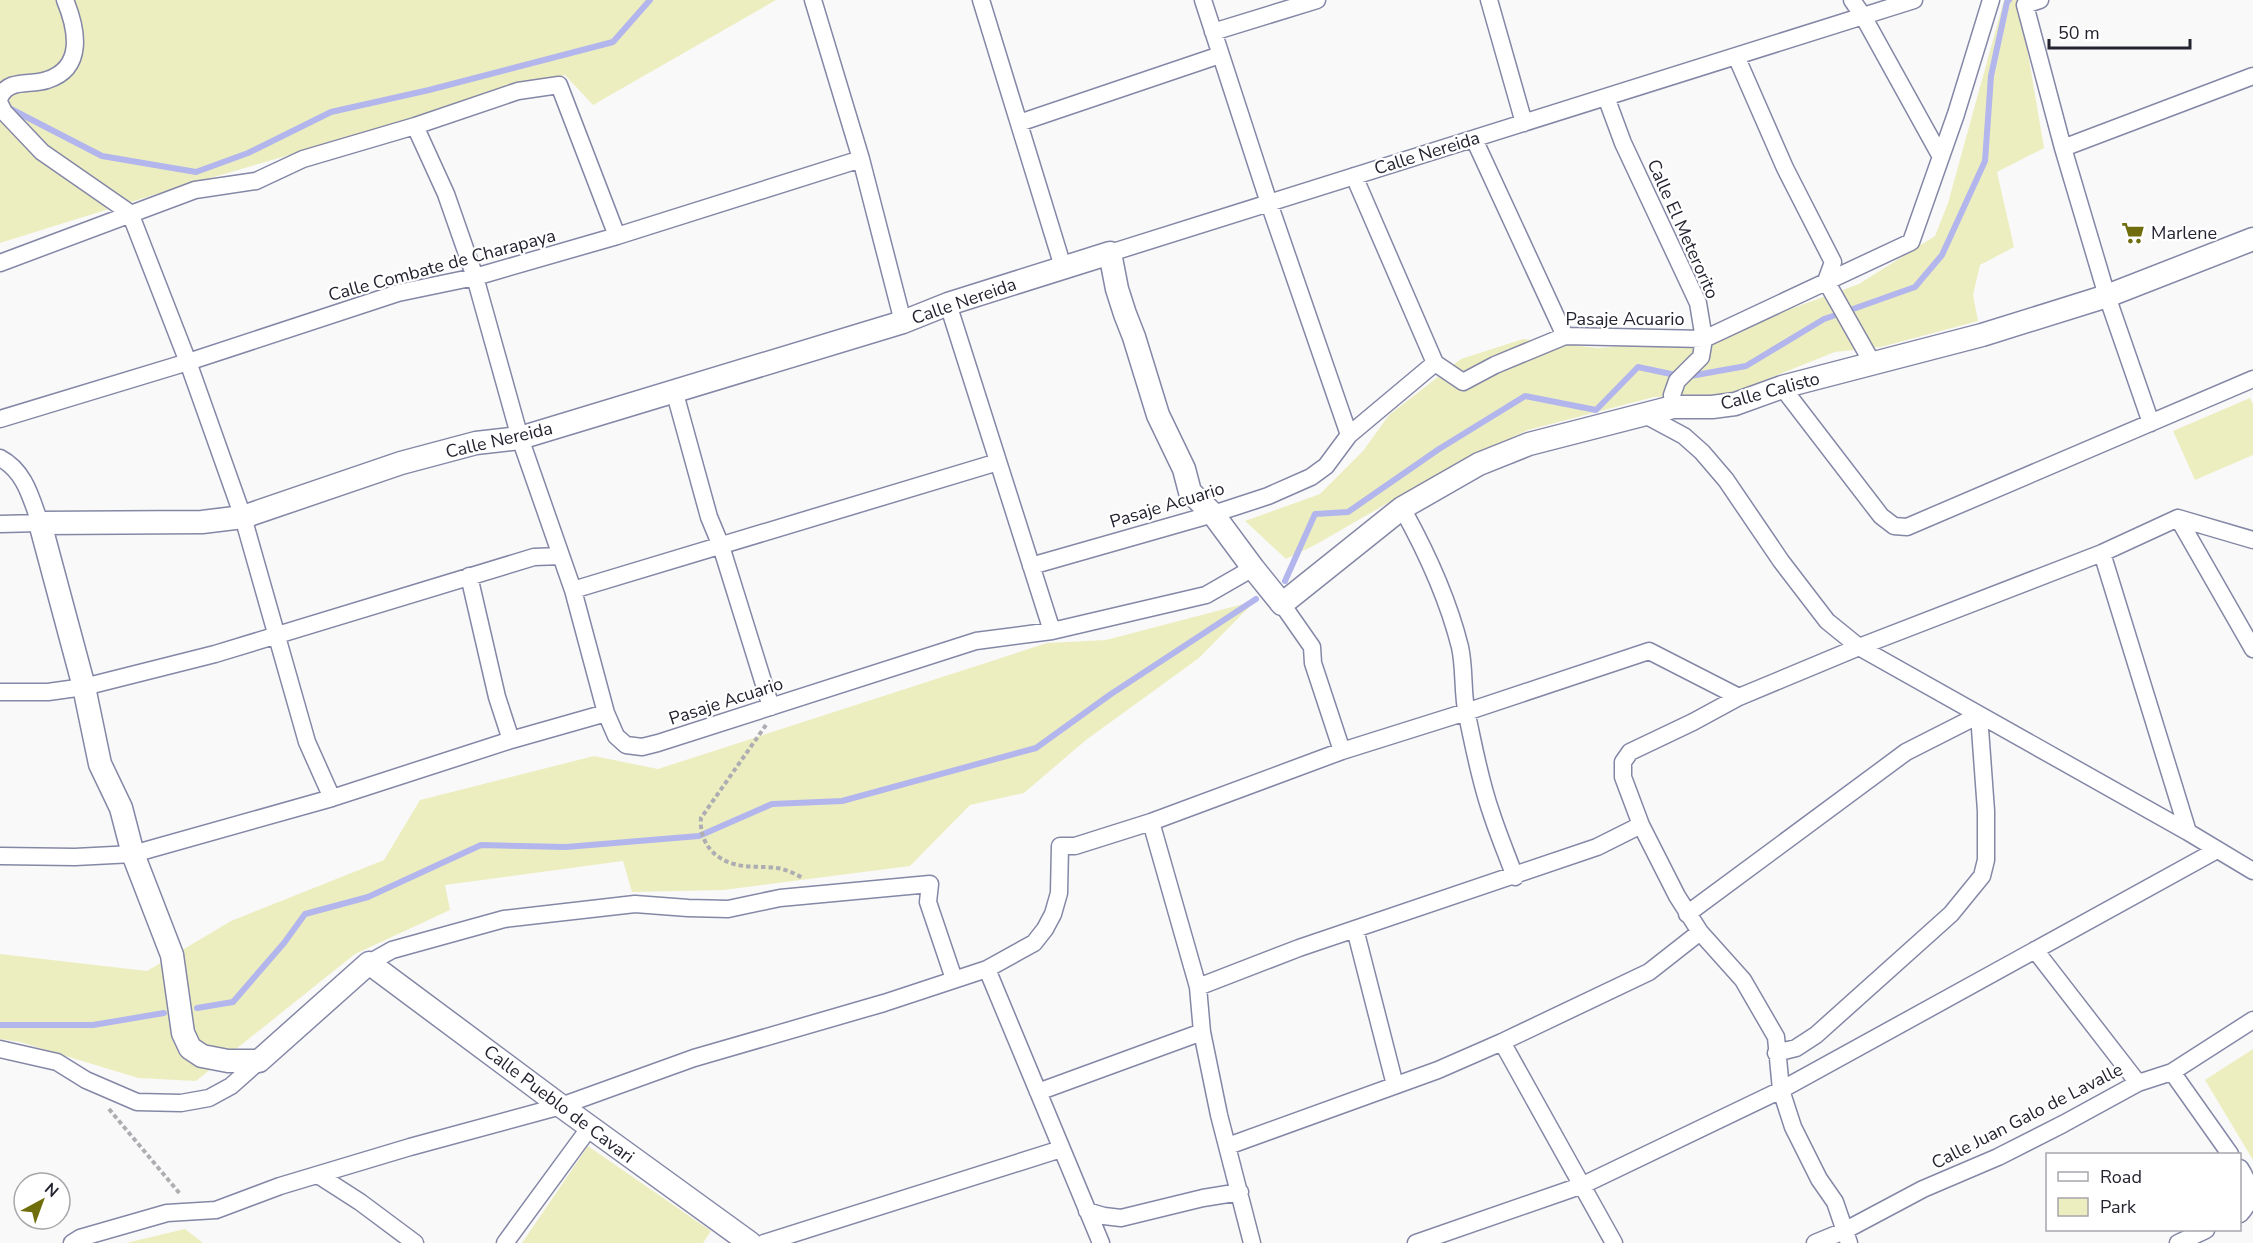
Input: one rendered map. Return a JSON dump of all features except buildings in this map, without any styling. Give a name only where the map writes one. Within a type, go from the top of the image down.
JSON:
[{"type":"street","points":[[0,97],[12,85],[45,81],[61,73],[71,61],[76,42],[72,16],[65,0]]},
{"type":"street","points":[[813,0],[861,159],[903,322]]},
{"type":"street","points":[[981,0],[1063,267]]},
{"type":"street","points":[[1203,0],[1269,203],[1349,435]]},
{"type":"street","points":[[1213,32],[1317,0]]},
{"type":"street","points":[[1489,0],[1524,123]]},
{"type":"street","points":[[1852,0],[1941,157]]},
{"type":"street","name":"Calle Nereida","points":[[0,524],[202,522],[243,517],[401,463],[476,443],[520,438],[903,322],[948,304],[1063,267],[1914,0]]},
{"type":"street","name":"Pasaje Acuario","points":[[1031,566],[1212,514],[1268,496],[1311,477],[1326,466],[1349,435],[1435,363],[1463,382],[1495,365],[1566,336],[1704,339],[1911,242],[1941,157],[1991,0]]},
{"type":"street","points":[[2032,2],[2063,148],[2107,296],[2151,423]]},
{"type":"street","points":[[1019,123],[1220,55]]},
{"type":"street","points":[[1736,56],[1785,168],[1833,262],[1826,281],[1873,364]]},
{"type":"street","points":[[2063,148],[2253,76]]},
{"type":"street","points":[[0,262],[195,190],[256,181],[303,159],[415,126],[518,91],[559,85],[617,236]]},
{"type":"street","name":"Calle El Meterorito","points":[[1606,97],[1623,143],[1698,303],[1704,339]]},
{"type":"street","points":[[0,104],[4,112],[42,152],[130,213],[188,362],[243,517],[307,742],[332,798]]},
{"type":"street","name":"Pasaje Acuario","points":[[415,126],[446,194],[475,277],[520,438],[573,590],[606,714],[616,736],[626,745],[642,747],[976,641],[1052,631],[1206,595],[1252,568]]},
{"type":"street","points":[[1474,139],[1566,336]]},
{"type":"street","name":"Calle Combate de Charapaya","points":[[0,419],[188,362],[398,293],[475,277],[617,236],[861,159]]},
{"type":"street","points":[[1354,176],[1435,363]]},
{"type":"street","name":"Calle Calisto","points":[[1282,604],[1402,508],[1479,464],[1529,444],[1673,406],[1712,407],[1735,404],[1782,387],[2036,320],[2107,296],[2253,239]]},
{"type":"street","points":[[1110,253],[1117,289],[1158,415],[1184,469],[1190,492],[1212,514],[1282,604],[1312,647],[1313,663],[1342,751]]},
{"type":"street","points":[[948,304],[1052,631]]},
{"type":"street","points":[[1673,406],[1672,395],[1677,381],[1701,357],[1704,339]]},
{"type":"street","points":[[1782,387],[1881,516],[1894,526],[1907,527],[2253,379]]},
{"type":"street","points":[[674,390],[709,517],[721,546],[771,707]]},
{"type":"street","points":[[1643,414],[1684,436],[1702,452],[1726,480],[1781,561],[1827,621],[1859,647],[2253,871]]},
{"type":"street","points":[[0,458],[11,464],[21,475],[40,523],[84,687],[100,764],[121,808],[133,854],[172,955],[183,1033],[190,1048],[202,1056],[228,1061],[259,1061]]},
{"type":"street","points":[[573,590],[998,462]]},
{"type":"street","points":[[1402,508],[1419,538],[1460,646],[1466,712],[1490,810],[1515,877]]},
{"type":"street","points":[[2178,518],[2253,649]]},
{"type":"street","points":[[1846,1237],[1835,1202],[1819,1179],[1793,1127],[1781,1090],[1776,1037],[1743,980],[1687,914],[1641,825],[1623,777],[1623,762],[1630,752],[1739,697],[1859,647],[2102,553],[2178,518],[2253,540]]},
{"type":"street","points":[[2102,553],[2188,832]]},
{"type":"street","points":[[0,692],[48,692],[84,687],[214,654],[534,557],[561,556]]},
{"type":"street","points":[[469,576],[497,697],[511,740]]},
{"type":"street","points":[[72,1243],[80,1238],[167,1213],[216,1210],[280,1186],[410,1147],[561,1106],[694,1058],[884,1003],[987,969],[1034,944],[1045,929],[1053,914],[1059,894],[1060,846],[1075,846],[1150,822],[1342,751],[1649,651],[1739,697]]},
{"type":"street","points":[[0,856],[75,857],[133,854],[332,798],[511,740],[606,714]]},
{"type":"street","points":[[1687,914],[1906,752],[1979,715]]},
{"type":"street","points":[[1776,1053],[1796,1048],[1816,1035],[1951,914],[1982,876],[1986,860],[1986,811],[1979,715]]},
{"type":"street","points":[[1150,822],[1198,987],[1202,1032],[1252,1243]]},
{"type":"street","points":[[1198,987],[1299,948],[1515,877],[1597,847],[1641,825]]},
{"type":"street","points":[[1416,1243],[1583,1185],[1781,1090],[2217,850]]},
{"type":"street","points":[[0,1049],[57,1062],[86,1080],[137,1102],[181,1103],[208,1098],[231,1086],[369,963],[392,950],[504,919],[635,904],[688,909],[728,909],[780,898],[930,884],[928,902],[954,979]]},
{"type":"street","points":[[1355,930],[1395,1085]]},
{"type":"street","points":[[1228,1146],[1461,1060],[1502,1042],[1649,972],[1700,932]]},
{"type":"street","points":[[2035,950],[2138,1083]]},
{"type":"street","name":"Calle Pueblo de Cavari","points":[[369,963],[750,1243]]},
{"type":"street","points":[[987,969],[1101,1243]]},
{"type":"street","name":"Calle Juan Galo de Lavalle","points":[[1815,1243],[1846,1237],[1923,1189],[1998,1157],[2138,1083],[2172,1072],[2253,1020]]},
{"type":"street","points":[[1038,1092],[1202,1032]]},
{"type":"street","points":[[1502,1042],[1614,1243]]},
{"type":"street","points":[[2172,1072],[2229,1153]]},
{"type":"street","points":[[505,1243],[590,1127]]},
{"type":"street","points":[[764,1243],[1061,1149]]},
{"type":"street","points":[[2241,1170],[2253,1192],[2247,1209],[2241,1213]]},
{"type":"street","points":[[318,1175],[360,1202],[415,1243]]},
{"type":"street","points":[[1087,1211],[1121,1218],[1203,1198],[1240,1192]]},
{"type":"street","points":[[2178,1243],[2204,1231]]},
{"type":"path","points":[[771,707],[765,727],[701,818],[700,831],[706,844],[718,857],[734,865],[778,868],[840,892]]},
{"type":"path","points":[[107,1106],[170,1183],[197,1211]]},
{"type":"green space","points":[[0,0],[776,0],[593,105],[565,75],[176,188],[0,243]]},
{"type":"green space","points":[[2004,0],[2019,0],[2044,148],[1997,172],[2014,247],[1980,265],[1973,295],[1978,321],[1881,347],[1835,352],[1727,395],[1654,397],[1528,430],[1452,466],[1315,545],[1286,559],[1245,521],[1320,494],[1363,451],[1389,415],[1461,359],[1523,339],[1597,348],[1687,342],[1749,324],[1859,284],[1935,236],[1948,203]]},
{"type":"green space","points":[[2250,398],[2253,404],[2253,455],[2195,480],[2173,431]]},
{"type":"green space","points":[[1255,601],[1199,658],[1086,740],[1024,793],[970,805],[910,866],[724,890],[632,892],[623,861],[445,885],[450,910],[355,954],[196,1081],[138,1078],[20,1042],[0,1039],[0,954],[147,971],[231,921],[384,860],[420,800],[594,756],[658,769],[1047,643],[1106,640]]},
{"type":"green space","points":[[2253,1049],[2253,1160],[2205,1080]]},
{"type":"green space","points":[[588,1146],[711,1231],[703,1243],[522,1243]]},
{"type":"green space","points":[[185,1229],[203,1243],[126,1243]]},
{"type":"waterway","points":[[9,108],[102,156],[196,172],[248,153],[331,112],[429,90],[613,42],[650,0]]},
{"type":"waterway","points":[[1853,309],[1915,287],[1942,255],[1985,161],[1991,76],[2009,0]]},
{"type":"waterway","points":[[1285,581],[1315,514],[1348,512],[1439,449],[1525,396],[1596,410],[1638,367],[1685,377],[1746,366],[1824,319],[1833,316]]},
{"type":"waterway","points":[[197,1008],[233,1002],[284,943],[305,914],[368,897],[481,845],[566,847],[699,836],[772,804],[842,801],[1036,748],[1111,694],[1256,599]]},
{"type":"waterway","points":[[0,1025],[93,1025],[164,1013]]},
{"type":"place","name":"Marlene","points":[[2133,233]]}]
